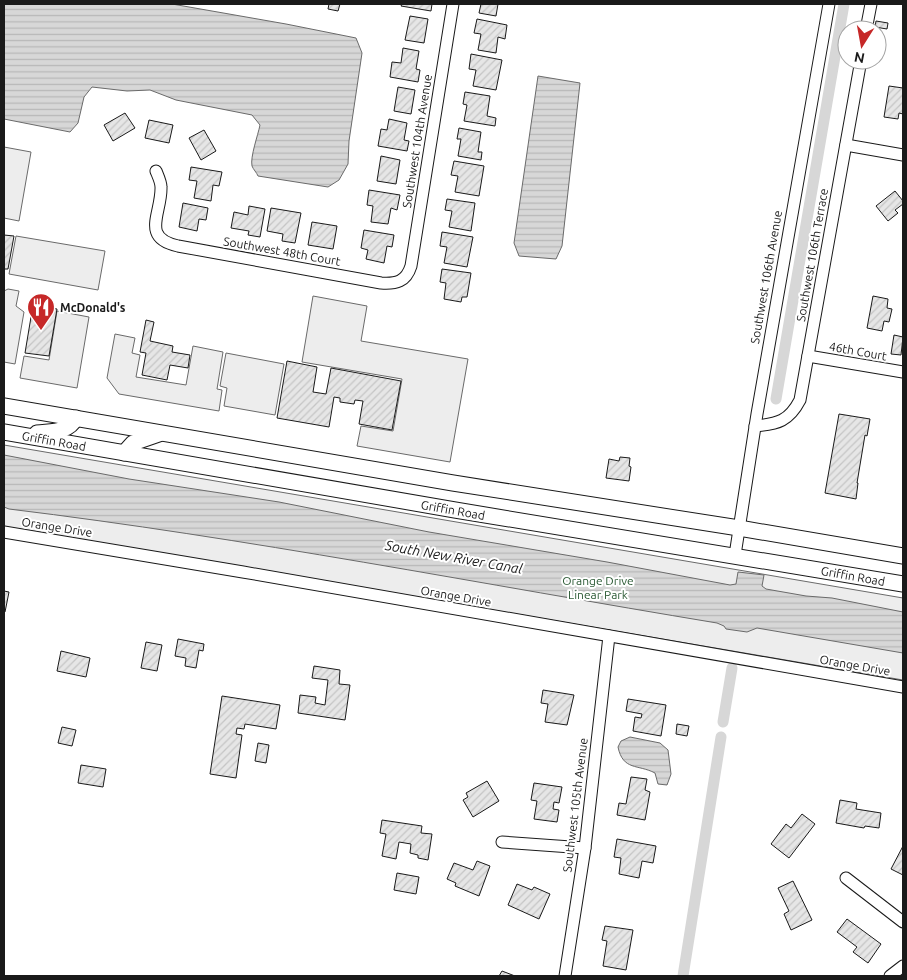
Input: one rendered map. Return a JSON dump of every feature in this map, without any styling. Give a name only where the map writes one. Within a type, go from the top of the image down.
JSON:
[{"type":"main road","name":"Griffin Road","points":[[4,406],[453,483],[903,556]]},
{"type":"main road","points":[[11,433],[65,430],[72,425],[76,418]]},
{"type":"main road","name":"Griffin Road","points":[[11,433],[455,510],[903,584]]},
{"type":"main road","points":[[124,453],[133,443],[163,433]]},
{"type":"street","name":"Southwest 104th Avenue","points":[[406,284],[411,266],[453,4]]},
{"type":"street","name":"Southwest 106th Avenue","points":[[735,556],[755,426],[829,4]]},
{"type":"street","points":[[868,20],[871,4]]},
{"type":"street","name":"Southwest 106th Terrace","points":[[755,426],[782,420],[790,415],[800,400],[859,70]]},
{"type":"street","points":[[846,145],[903,155]]},
{"type":"street","name":"Southwest 48th Court","points":[[156,171],[161,187],[155,223],[156,233],[159,238],[170,245],[381,283],[406,284]]},
{"type":"street","name":"46th Court","points":[[808,356],[903,372]]},
{"type":"street","name":"Orange Drive","points":[[4,532],[903,688]]},
{"type":"street","name":"Southwest 105th Avenue","points":[[565,976],[584,848],[609,636]]},
{"type":"street","points":[[502,842],[584,848]]},
{"type":"street","points":[[846,878],[903,922]]},
{"type":"street","points":[[890,976],[903,966]]},
{"type":"shaded area","points":[[4,147],[31,152],[19,221],[4,218]]},
{"type":"shaded area","points":[[16,236],[105,251],[98,290],[9,274]]},
{"type":"shaded area","points":[[8,289],[19,291],[16,306],[24,312],[15,364],[4,362],[4,291]]},
{"type":"shaded area","points":[[313,296],[367,306],[361,341],[468,359],[450,462],[357,446],[361,426],[393,431],[402,379],[302,362]]},
{"type":"shaded area","points":[[57,311],[89,317],[77,388],[20,378],[24,356],[49,360]]},
{"type":"shaded area","points":[[115,334],[135,338],[132,353],[140,355],[136,377],[186,385],[193,346],[223,352],[217,389],[222,390],[219,411],[119,394],[107,378]]},
{"type":"shaded area","points":[[226,353],[284,364],[275,415],[224,406],[227,388],[220,386]]},
{"type":"shaded area","name":"Orange Drive Linear Park","points":[[4,445],[903,598],[903,680],[4,527]]},
{"type":"water","points":[[4,4],[172,4],[356,38],[362,53],[349,141],[348,164],[339,180],[328,187],[258,176],[252,162],[260,125],[252,115],[176,100],[150,90],[127,91],[92,87],[84,97],[78,123],[70,132],[4,119]]},
{"type":"water","points":[[538,76],[580,83],[562,246],[556,259],[519,256],[514,243]]},
{"type":"water","name":"South New River Canal","points":[[4,455],[129,479],[279,502],[429,532],[730,585],[736,584],[738,572],[764,575],[762,586],[766,589],[806,596],[832,598],[903,612],[903,653],[757,628],[747,632],[726,629],[717,623],[364,562],[187,534],[9,509],[4,507]]},
{"type":"water","points":[[630,737],[660,743],[668,750],[671,774],[667,785],[658,784],[655,773],[632,766],[620,755],[618,747],[621,741]]},
{"type":"building","points":[[329,4],[340,4],[338,11],[328,9]]},
{"type":"building","points":[[402,4],[432,4],[431,11],[401,6]]},
{"type":"building","points":[[481,4],[498,4],[496,16],[479,13]]},
{"type":"building","points":[[410,16],[428,19],[424,43],[405,40]]},
{"type":"building","points":[[477,19],[507,25],[505,39],[498,37],[496,53],[478,50],[481,34],[474,33]]},
{"type":"building","points":[[403,48],[419,51],[416,69],[420,70],[418,82],[390,77],[392,62],[401,63]]},
{"type":"building","points":[[471,54],[502,60],[496,90],[473,86],[476,70],[469,69]]},
{"type":"building","points":[[889,86],[903,88],[903,114],[899,113],[898,119],[884,117]]},
{"type":"building","points":[[398,87],[415,90],[411,114],[394,111]]},
{"type":"building","points":[[465,92],[490,96],[487,116],[496,118],[495,126],[464,121],[467,105],[463,104]]},
{"type":"building","points":[[125,113],[135,128],[113,141],[104,125]]},
{"type":"building","points":[[389,119],[407,123],[404,140],[409,141],[407,151],[378,146],[381,129],[387,130]]},
{"type":"building","points":[[149,120],[173,125],[169,143],[145,138]]},
{"type":"building","points":[[459,128],[481,132],[478,152],[482,152],[481,160],[458,156],[461,139],[457,139]]},
{"type":"building","points":[[204,130],[216,151],[201,160],[189,138]]},
{"type":"building","points":[[381,156],[400,160],[396,184],[377,181]]},
{"type":"building","points":[[454,161],[484,166],[479,196],[455,192],[458,176],[451,175]]},
{"type":"building","points":[[191,167],[222,172],[219,186],[213,185],[211,201],[194,198],[197,181],[189,180]]},
{"type":"building","points":[[369,190],[400,195],[397,210],[391,208],[388,224],[371,222],[373,206],[367,205]]},
{"type":"building","points":[[895,191],[903,201],[903,204],[895,210],[898,213],[888,221],[876,206]]},
{"type":"building","points":[[447,199],[475,203],[471,231],[449,227],[452,211],[445,210]]},
{"type":"building","points":[[183,203],[208,208],[206,220],[199,219],[197,231],[179,227]]},
{"type":"building","points":[[249,206],[265,209],[260,237],[248,235],[249,231],[231,228],[234,212],[248,215]]},
{"type":"building","points":[[271,208],[301,213],[295,243],[282,241],[283,234],[267,231]]},
{"type":"building","points":[[312,222],[337,226],[333,249],[308,245]]},
{"type":"building","points":[[364,230],[394,235],[392,247],[387,246],[384,263],[366,259],[368,250],[361,248]]},
{"type":"building","points":[[442,232],[473,237],[467,267],[444,263],[447,247],[440,246]]},
{"type":"building","points":[[4,235],[14,236],[8,269],[4,269]]},
{"type":"building","points":[[442,269],[471,273],[467,297],[462,297],[461,302],[444,299],[446,283],[440,282]]},
{"type":"building","points":[[873,296],[888,299],[887,308],[892,309],[889,322],[884,321],[882,331],[867,328]]},
{"type":"building","name":"McDonald's","points":[[33,305],[57,309],[49,356],[25,353]]},
{"type":"building","points":[[146,320],[154,322],[150,341],[173,346],[172,352],[190,355],[188,368],[170,365],[167,380],[142,375],[146,353],[140,352]]},
{"type":"building","points":[[894,335],[903,337],[901,355],[891,354]]},
{"type":"building","points":[[287,361],[317,367],[313,392],[326,394],[331,368],[401,381],[392,430],[359,424],[363,401],[355,400],[354,404],[340,402],[340,398],[334,397],[329,427],[277,418]]},
{"type":"building","points":[[839,414],[870,419],[867,436],[865,435],[856,499],[825,493]]},
{"type":"building","points":[[620,457],[630,458],[629,481],[606,478],[609,459],[619,461]]},
{"type":"building","points":[[4,591],[9,592],[5,612],[4,611]]},
{"type":"building","points":[[178,639],[204,644],[203,651],[199,650],[196,668],[185,666],[186,658],[175,656]]},
{"type":"building","points":[[146,642],[162,645],[157,671],[141,668]]},
{"type":"building","points":[[61,651],[90,658],[86,677],[57,671]]},
{"type":"building","points":[[314,666],[340,670],[339,684],[350,685],[345,720],[298,713],[300,695],[316,697],[315,703],[325,705],[328,680],[312,678]]},
{"type":"building","points":[[543,690],[574,695],[567,725],[545,722],[548,704],[541,703]]},
{"type":"building","points":[[222,696],[280,705],[276,729],[245,724],[244,729],[237,728],[236,734],[242,735],[236,778],[210,774]]},
{"type":"building","points":[[628,699],[666,705],[661,736],[633,731],[635,717],[641,718],[642,714],[626,711]]},
{"type":"building","points":[[677,724],[689,726],[687,736],[676,734]]},
{"type":"building","points":[[62,727],[76,730],[72,746],[58,743]]},
{"type":"building","points":[[258,743],[269,745],[266,763],[255,761]]},
{"type":"building","points":[[81,765],[106,769],[103,787],[78,783]]},
{"type":"building","points":[[631,777],[647,779],[645,790],[650,792],[645,820],[617,815],[619,803],[626,804]]},
{"type":"building","points":[[487,781],[499,801],[473,817],[463,800],[468,797],[466,793]]},
{"type":"building","points":[[534,783],[562,787],[559,803],[554,802],[553,809],[559,810],[557,822],[534,819],[537,801],[531,800]]},
{"type":"building","points":[[840,800],[857,803],[856,809],[881,813],[879,828],[865,826],[864,828],[836,823]]},
{"type":"building","points":[[802,814],[815,824],[789,858],[771,844],[786,824],[791,828]]},
{"type":"building","points":[[382,820],[422,826],[421,833],[432,834],[428,860],[418,858],[418,855],[410,853],[411,844],[399,842],[396,859],[382,856],[386,834],[380,833]]},
{"type":"building","points":[[617,839],[656,846],[653,863],[642,861],[639,878],[619,874],[621,858],[614,857]]},
{"type":"building","points":[[903,846],[903,875],[891,869]]},
{"type":"building","points":[[477,861],[490,866],[479,896],[455,886],[456,883],[447,879],[454,863],[473,870]]},
{"type":"building","points":[[397,873],[419,877],[416,894],[394,890]]},
{"type":"building","points":[[793,881],[812,920],[791,930],[784,914],[789,911],[778,888]]},
{"type":"building","points":[[517,884],[532,890],[534,887],[550,894],[539,919],[508,905]]},
{"type":"building","points":[[847,919],[881,944],[868,963],[853,952],[857,947],[837,932]]},
{"type":"building","points":[[605,926],[633,930],[626,970],[603,966],[607,941],[602,940]]},
{"type":"building","points":[[502,971],[515,976],[499,976]]},
{"type":"waterway","points":[[776,399],[844,4]]},
{"type":"waterway","points":[[723,722],[732,668]]},
{"type":"waterway","points":[[683,976],[721,737]]},
{"type":"place","name":"McDonald's","points":[[41,331]]}]
